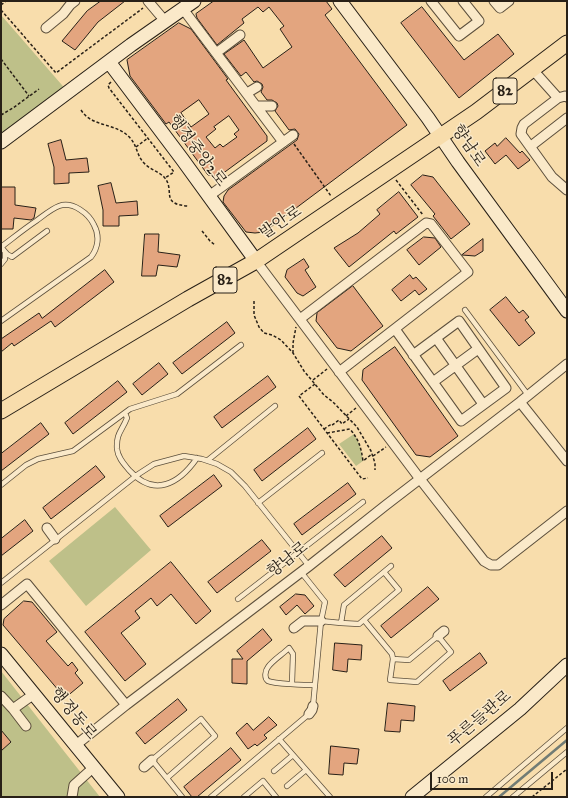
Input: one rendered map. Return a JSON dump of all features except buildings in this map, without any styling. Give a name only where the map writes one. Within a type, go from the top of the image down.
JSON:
[{"type":"main road","name":"발안로","points":[[1,411],[188,299],[256,261],[476,112],[567,43]]},
{"type":"street","name":"향남로","points":[[340,1],[441,136],[458,162],[567,311]]},
{"type":"street","points":[[432,1],[459,36],[479,21],[463,1]]},
{"type":"street","points":[[494,1],[500,8],[509,1]]},
{"type":"street","points":[[46,28],[63,14],[71,2]]},
{"type":"street","points":[[149,2],[165,21]]},
{"type":"street","points":[[1,142],[188,5],[216,49],[256,106],[288,138],[252,169],[209,196]]},
{"type":"street","points":[[216,49],[240,35]]},
{"type":"street","name":"행정중앙2로","points":[[109,62],[256,261]]},
{"type":"street","points":[[533,70],[562,98],[522,128],[521,134],[552,177],[567,190]]},
{"type":"street","points":[[247,94],[257,86]]},
{"type":"street","points":[[256,106],[272,106]]},
{"type":"street","points":[[530,146],[567,118]]},
{"type":"street","points":[[300,318],[424,224],[429,223],[468,272],[339,372]]},
{"type":"street","points":[[256,261],[420,480],[484,561],[491,565],[498,566],[567,511]]},
{"type":"street","points":[[395,329],[413,355],[461,421],[506,388],[459,322],[413,355]]},
{"type":"street","points":[[436,338],[484,404]]},
{"type":"street","points":[[433,382],[478,349]]},
{"type":"street","name":"향남로","points":[[76,745],[420,480],[567,364]]},
{"type":"street","points":[[520,402],[567,461]]},
{"type":"street","points":[[46,528],[55,539]]},
{"type":"street","points":[[1,605],[27,584],[126,705]]},
{"type":"street","points":[[294,628],[303,621],[321,621]]},
{"type":"street","name":"행정동로","points":[[1,654],[118,797]]},
{"type":"street","name":"푸른들판로","points":[[412,797],[520,709],[567,665]]},
{"type":"street","points":[[13,709],[34,694]]},
{"type":"street","points":[[1,696],[26,726]]},
{"type":"street","points":[[144,767],[152,760]]},
{"type":"street","points":[[72,797],[74,785],[94,767]]},
{"type":"lane","points":[[1,321],[91,258],[98,243],[95,226],[85,213],[76,207],[60,205],[48,212],[1,247],[12,257],[47,232]]},
{"type":"lane","points":[[1,264],[5,259],[5,252]]},
{"type":"lane","points":[[465,310],[528,396]]},
{"type":"lane","points":[[1,485],[26,465],[38,459],[73,451],[130,409],[178,394],[241,345]]},
{"type":"lane","points":[[208,460],[274,406]]},
{"type":"lane","points":[[125,413],[127,418],[118,432],[117,451],[120,459],[139,480],[151,485],[164,485],[183,475],[197,458]]},
{"type":"lane","points":[[258,503],[322,453]]},
{"type":"lane","points":[[1,582],[134,476],[154,464],[184,456],[208,460],[231,472],[309,566]]},
{"type":"lane","points":[[238,599],[363,502]]},
{"type":"lane","points":[[341,623],[344,605],[391,566]]},
{"type":"lane","points":[[211,797],[311,710],[321,621],[325,602],[301,572]]},
{"type":"lane","points":[[321,621],[359,624],[399,590],[384,572]]},
{"type":"lane","points":[[364,620],[392,654],[393,659],[390,680],[417,682],[451,652],[441,634],[409,660],[393,659]]},
{"type":"lane","points":[[292,684],[293,654],[289,648],[268,667],[266,679],[269,682],[292,684],[315,685]]},
{"type":"lane","points":[[167,778],[216,736],[201,719],[152,760],[182,797]]},
{"type":"lane","points":[[486,797],[567,728]]},
{"type":"lane","points":[[279,739],[330,797]]},
{"type":"lane","points":[[514,797],[567,752]]},
{"type":"lane","points":[[274,771],[293,755]]},
{"type":"lane","points":[[287,786],[306,770]]},
{"type":"lane","points":[[244,797],[263,781],[276,797]]},
{"type":"path","points":[[1,5],[6,1]]},
{"type":"path","points":[[1,10],[56,73],[149,2]]},
{"type":"path","points":[[1,60],[29,96]]},
{"type":"path","points":[[120,76],[108,85],[109,88],[174,172],[165,179]]},
{"type":"path","points":[[1,115],[39,89]]},
{"type":"path","points":[[81,110],[90,120],[113,127],[126,134],[136,147],[140,158],[144,163],[165,179],[171,200],[177,205],[188,206]]},
{"type":"path","points":[[136,147],[148,138]]},
{"type":"path","points":[[288,138],[338,206]]},
{"type":"path","points":[[389,170],[429,223]]},
{"type":"path","points":[[202,231],[215,245]]},
{"type":"path","points":[[254,301],[254,315],[259,327],[264,333],[281,340],[293,353],[304,371],[324,395],[349,419],[366,441],[372,455],[375,470]]},
{"type":"path","points":[[293,353],[294,334]]},
{"type":"path","points":[[312,381],[333,364]]},
{"type":"path","points":[[315,384],[299,396],[362,479],[368,478]]},
{"type":"path","points":[[346,416],[362,403]]},
{"type":"path","points":[[324,429],[330,424],[331,426],[339,420],[342,424],[349,419]]},
{"type":"path","points":[[327,433],[350,429],[358,438],[363,461],[392,442]]},
{"type":"path","points":[[532,797],[567,769]]},
{"type":"green space","points":[[1,15],[68,92],[1,139]]},
{"type":"green space","points":[[354,434],[359,443],[363,461],[356,466],[339,444]]},
{"type":"green space","points":[[115,507],[151,550],[86,606],[49,561]]},
{"type":"green space","points":[[1,671],[100,797],[1,797]]},
{"type":"waterway","points":[[499,797],[567,740]]}]
